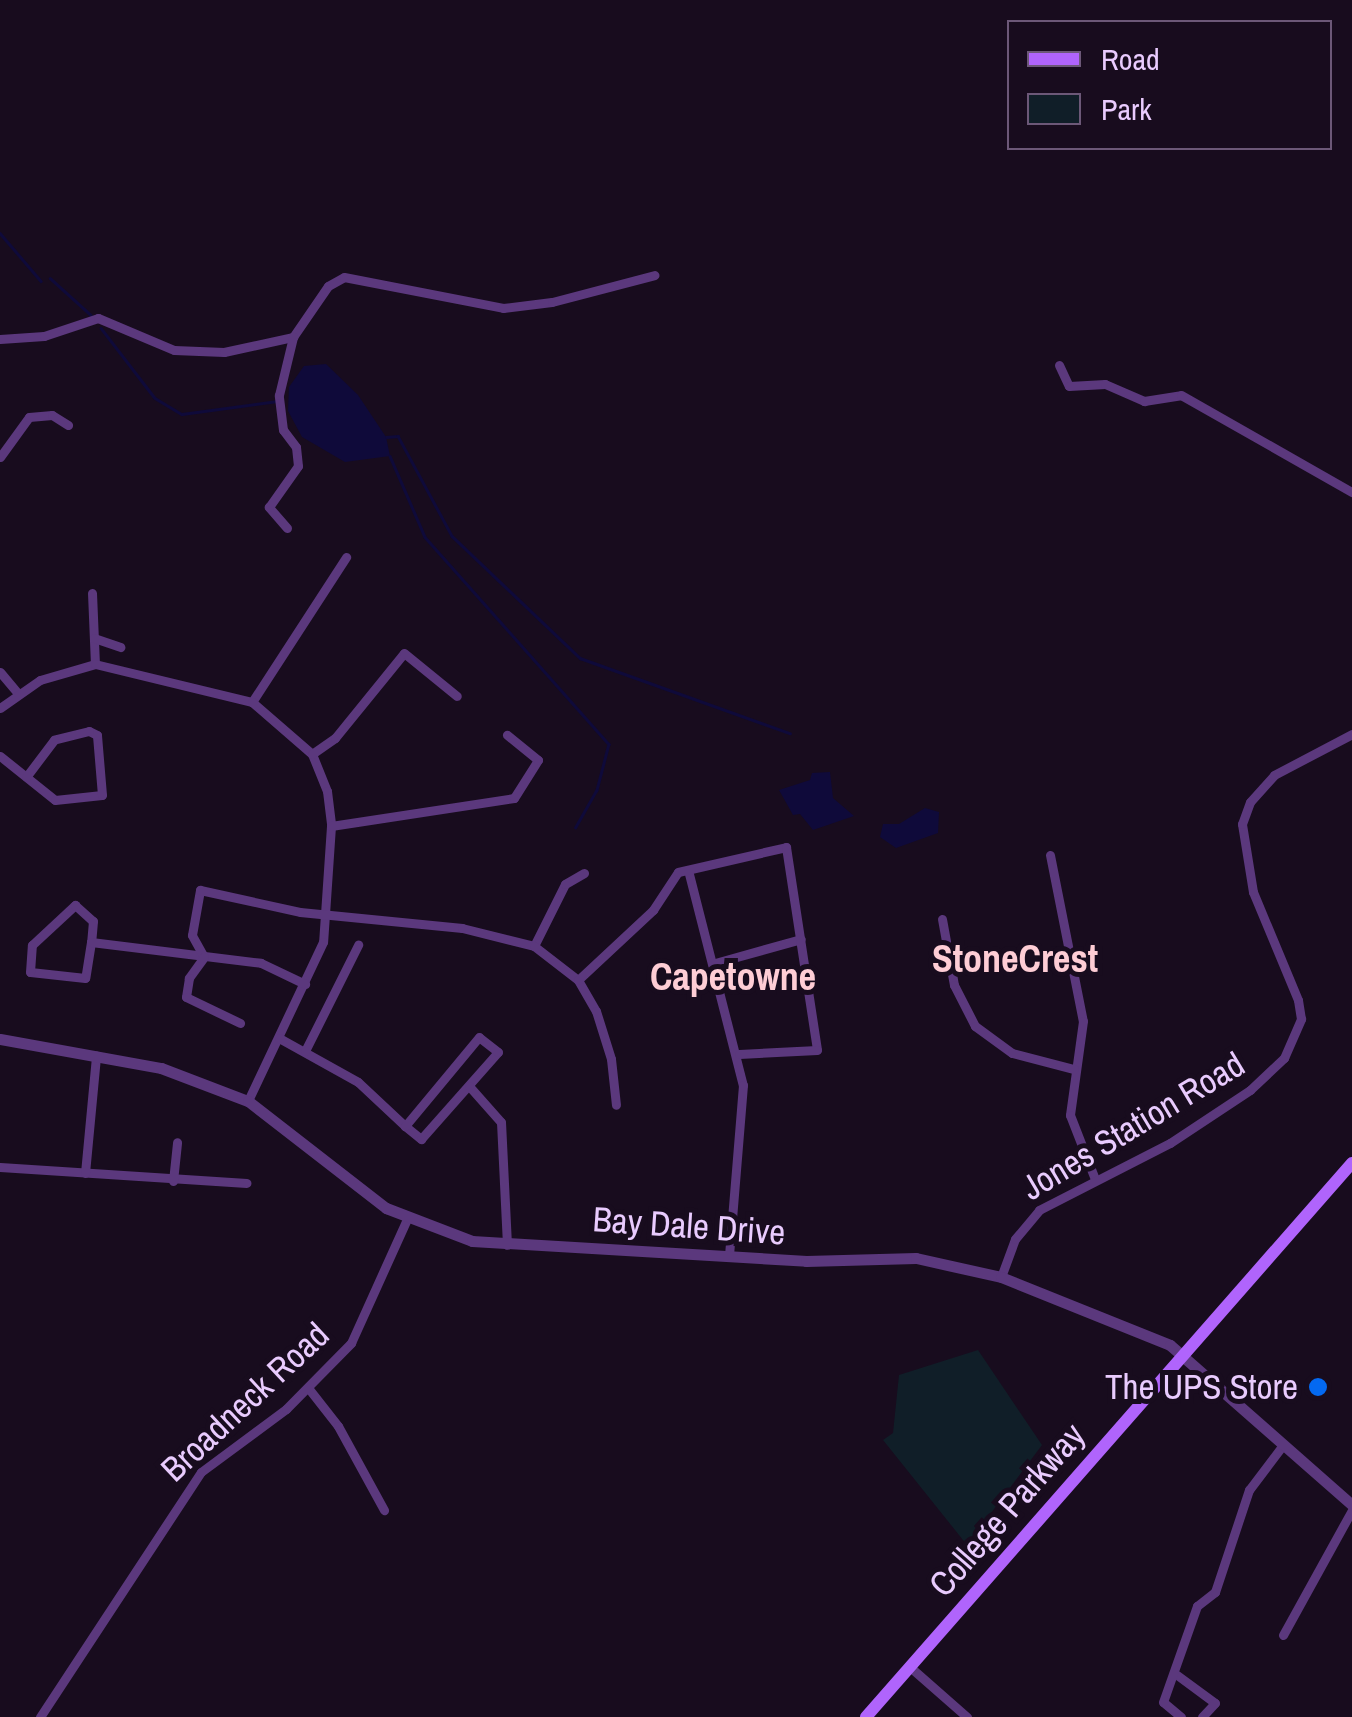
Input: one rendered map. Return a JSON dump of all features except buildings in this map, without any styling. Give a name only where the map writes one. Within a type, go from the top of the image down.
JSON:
[{"type":"main road","name":"College Parkway","points":[[866,1717],[1352,1163]]},
{"type":"street","points":[[286,528],[268,508],[298,466],[279,395],[293,336],[328,286],[344,276],[503,308],[552,302],[655,274]]},
{"type":"street","points":[[0,338],[44,336],[98,318],[174,350],[224,352],[293,336]]},
{"type":"street","points":[[1060,365],[1069,386],[1105,384],[1144,401],[1181,394],[1352,492]]},
{"type":"street","points":[[0,457],[29,417],[52,415],[68,426]]},
{"type":"street","points":[[252,702],[346,556]]},
{"type":"street","points":[[92,593],[95,664]]},
{"type":"street","points":[[94,638],[120,647]]},
{"type":"street","points":[[312,754],[335,738],[404,653],[457,696]]},
{"type":"street","points":[[0,708],[17,692],[68,668],[95,664],[252,702],[312,754],[327,791],[327,916],[305,984],[248,1101]]},
{"type":"street","points":[[0,672],[17,692]]},
{"type":"street","points":[[0,756],[26,776],[63,802],[102,794],[97,736],[89,731],[54,740],[26,776]]},
{"type":"street","name":"Jones Station Road","points":[[1001,1278],[1027,1222],[1096,1179],[1213,1116],[1268,1076],[1289,1049],[1300,1019],[1298,1000],[1252,892],[1242,824],[1250,802],[1274,775],[1352,734]]},
{"type":"street","points":[[330,826],[514,798],[538,760],[506,735]]},
{"type":"street","points":[[578,980],[653,910],[670,880],[688,870],[786,847],[817,1050],[739,1054]]},
{"type":"street","points":[[1050,856],[1083,1022],[1070,1115],[1096,1179]]},
{"type":"street","points":[[688,870],[739,1054],[743,1107],[729,1254]]},
{"type":"street","points":[[534,946],[566,884],[584,873]]},
{"type":"street","points":[[204,957],[192,935],[200,890],[327,916],[462,928],[534,946],[578,980],[612,1059],[616,1104]]},
{"type":"street","points":[[75,905],[93,921],[91,942],[85,978],[30,972],[32,946],[75,905]]},
{"type":"street","points":[[942,919],[954,986],[976,1026],[1012,1053],[1074,1069]]},
{"type":"street","points":[[715,963],[800,938]]},
{"type":"street","points":[[91,942],[261,962],[305,984]]},
{"type":"street","points":[[305,1051],[358,945]]},
{"type":"street","points":[[204,957],[188,978],[186,997],[240,1023]]},
{"type":"street","points":[[278,1038],[358,1082],[404,1126],[422,1140],[498,1052],[479,1036],[404,1126]]},
{"type":"street","name":"Bay Dale Drive","points":[[0,1039],[161,1068],[248,1101],[407,1219],[472,1241],[729,1254],[806,1262],[916,1258],[1001,1278],[1159,1338],[1352,1507]]},
{"type":"street","points":[[85,1173],[96,1056]]},
{"type":"street","points":[[468,1086],[501,1122],[507,1245]]},
{"type":"street","points":[[172,1181],[177,1142]]},
{"type":"street","points":[[0,1167],[172,1181],[246,1182]]},
{"type":"street","name":"Broadneck Road","points":[[40,1717],[201,1472],[309,1389],[351,1343],[407,1219]]},
{"type":"street","points":[[309,1389],[338,1426],[384,1510]]},
{"type":"street","points":[[1181,1717],[1163,1702],[1177,1676],[1197,1606],[1215,1592],[1242,1504],[1284,1444]]},
{"type":"street","points":[[1283,1635],[1352,1507]]},
{"type":"street","points":[[910,1667],[967,1717]]},
{"type":"street","points":[[1177,1676],[1214,1702],[1202,1717]]},
{"type":"green space","points":[[978,1350],[1042,1445],[967,1545],[883,1440],[893,1433],[899,1375]]},
{"type":"shaded area","points":[[326,364],[358,395],[386,437],[390,456],[345,462],[302,437],[288,411],[289,387],[304,366]]},
{"type":"shaded area","points":[[830,772],[833,798],[854,816],[813,830],[800,814],[793,815],[779,790],[810,780],[812,773]]},
{"type":"shaded area","points":[[925,808],[939,812],[938,833],[896,848],[880,837],[883,824],[899,824]]},
{"type":"waterway","points":[[0,233],[41,281]]},
{"type":"waterway","points":[[50,278],[91,315]]},
{"type":"waterway","points":[[101,328],[155,398],[182,414],[277,401]]},
{"type":"waterway","points":[[386,437],[398,436],[452,536],[580,658],[790,733]]},
{"type":"waterway","points":[[390,456],[425,537],[609,744],[597,790],[576,827]]},
{"type":"place","name":"The UPS Store","points":[[1318,1387]]},
{"type":"district","name":"StoneCrest","points":[[1015,959]]},
{"type":"district","name":"Capetowne","points":[[733,977]]}]
